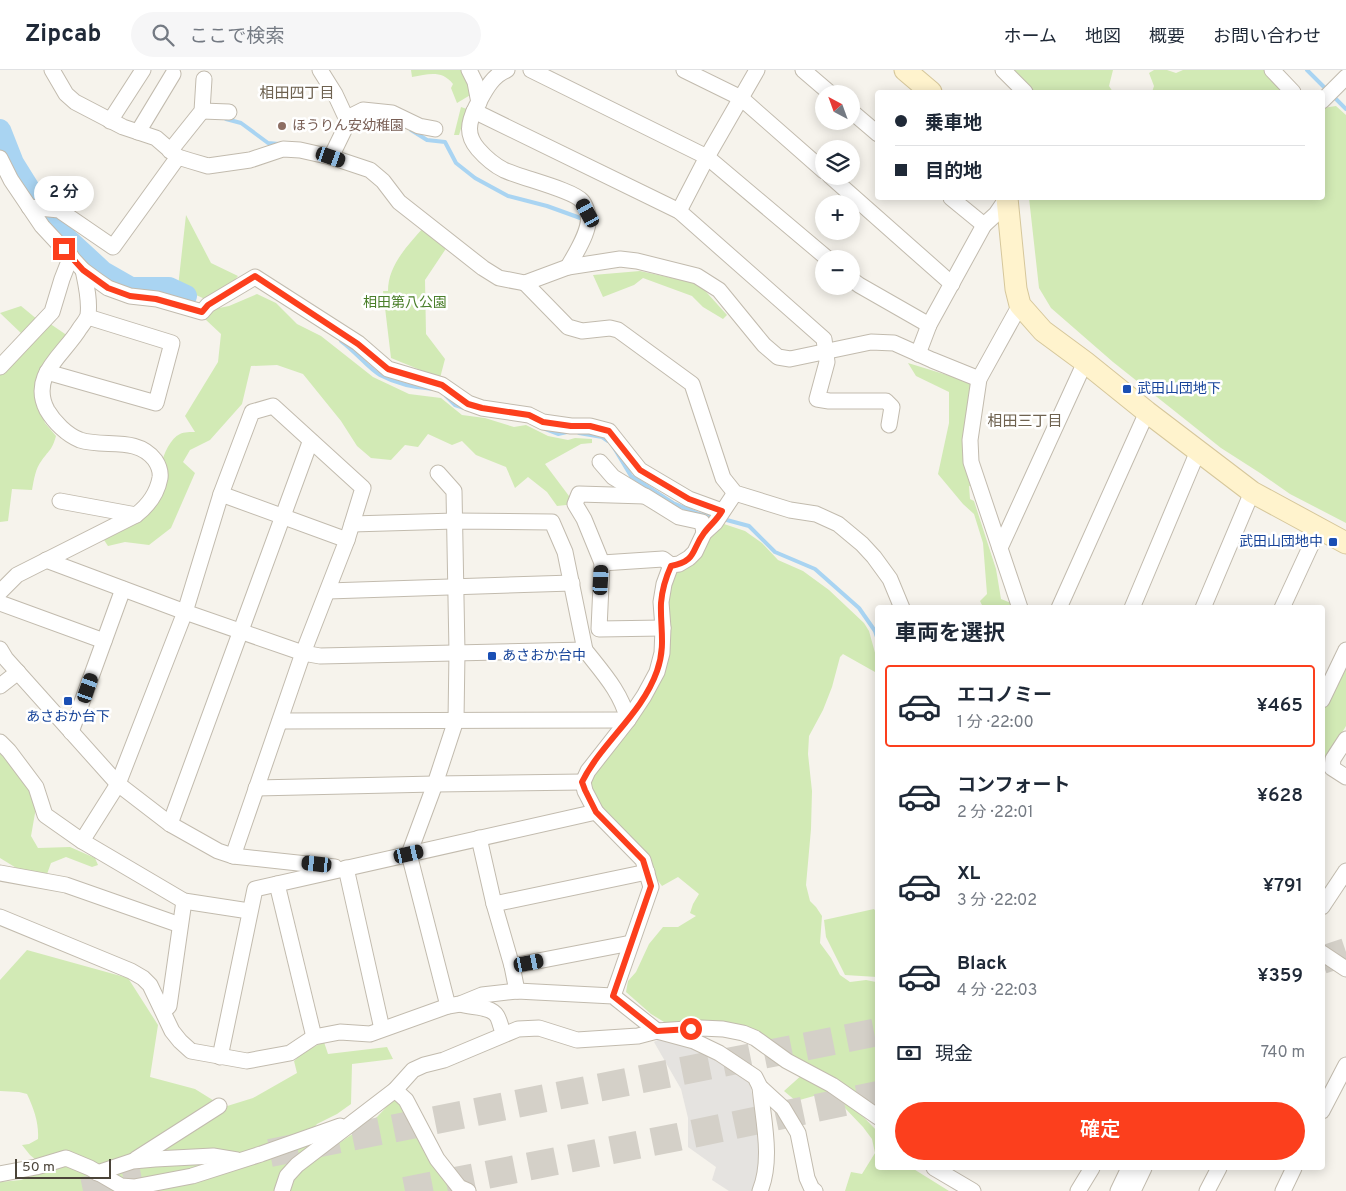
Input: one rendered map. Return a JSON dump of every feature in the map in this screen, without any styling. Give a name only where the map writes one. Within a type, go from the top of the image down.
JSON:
[{"type":"street","points":[[110,121],[143,70]]},
{"type":"street","points":[[320,70],[336,94],[348,122]]},
{"type":"street","points":[[469,70],[475,82],[477,107]]},
{"type":"street","points":[[507,70],[490,83],[477,107],[468,132],[485,157],[504,170],[564,191],[581,200],[588,213],[588,224],[585,235],[568,267]]},
{"type":"street","points":[[530,70],[708,157],[817,250]]},
{"type":"street","points":[[684,70],[741,98],[815,163]]},
{"type":"street","points":[[679,212],[757,70]]},
{"type":"street","points":[[803,70],[820,85]]},
{"type":"street","points":[[905,70],[929,90]]},
{"type":"street","points":[[1003,70],[1022,90]]},
{"type":"street","points":[[1272,70],[1292,90]]},
{"type":"street","points":[[57,72],[66,94],[75,102],[110,121],[156,138],[174,154],[208,166],[250,160],[283,149],[300,150],[331,157],[370,170],[383,181],[399,202],[483,268],[500,278],[525,283],[568,267],[620,259],[637,261],[697,276],[719,290],[764,345],[778,357],[790,359],[871,342],[894,343],[979,379]]},
{"type":"street","points":[[138,132],[173,74]]},
{"type":"street","points":[[1325,98],[1346,77]]},
{"type":"street","points":[[37,208],[59,210],[113,247],[202,111],[204,78]]},
{"type":"street","points":[[477,107],[679,212],[824,339],[827,362],[817,399],[829,401],[886,401],[892,407],[888,425]]},
{"type":"street","points":[[331,157],[348,122],[353,115],[363,110],[392,113],[419,126],[435,130]]},
{"type":"street","points":[[202,111],[229,112]]},
{"type":"street","points":[[860,119],[875,132]]},
{"type":"street","points":[[0,158],[11,180],[37,208],[42,226],[83,270],[108,288],[130,296],[156,299],[202,312],[208,305],[255,276],[358,344],[388,369],[442,385],[468,404],[482,408],[529,415],[543,422],[571,426],[590,426],[609,431],[640,470],[689,499],[722,511]]},
{"type":"street","points":[[840,185],[952,284]]},
{"type":"street","points":[[953,200],[984,225]]},
{"type":"street","points":[[918,354],[929,325],[984,225],[996,214],[1006,200]]},
{"type":"street","points":[[1007,200],[1016,289],[1020,305],[1043,331],[1252,492],[1346,543]]},
{"type":"street","points":[[0,368],[44,323],[52,312],[62,279],[72,256]]},
{"type":"street","points":[[0,592],[17,575],[136,515],[147,507],[158,486],[160,472],[156,462],[145,450],[136,446],[81,440],[63,429],[48,410],[44,400],[42,391],[43,378],[88,316],[87,288],[83,270]]},
{"type":"street","points":[[525,283],[568,327],[582,331],[610,328],[618,330],[692,384],[723,478],[735,493],[790,510],[816,514],[838,524],[874,557],[890,579],[901,605]]},
{"type":"street","points":[[860,287],[929,325]]},
{"type":"street","points":[[1019,605],[971,462],[970,440],[979,379],[1020,305]]},
{"type":"street","points":[[47,372],[156,403],[172,343],[88,316]]},
{"type":"street","points":[[1000,548],[1085,362]]},
{"type":"street","points":[[82,841],[118,784],[185,612],[221,494],[252,412],[273,406],[362,488],[347,540],[303,653],[233,856]]},
{"type":"street","points":[[1060,605],[1147,412]]},
{"type":"street","points":[[170,824],[309,445],[312,442]]},
{"type":"street","points":[[1133,605],[1198,451]]},
{"type":"street","points":[[600,462],[613,477],[679,517],[702,522],[704,533]]},
{"type":"street","points":[[438,473],[454,491],[457,652],[456,720],[409,854],[454,1005]]},
{"type":"street","points":[[1203,605],[1252,492]]},
{"type":"street","points":[[671,566],[679,564],[695,552],[704,533],[715,523],[735,493]]},
{"type":"street","points":[[221,494],[347,540]]},
{"type":"street","points":[[645,496],[579,494],[575,504],[584,518],[602,563],[599,629],[663,628]]},
{"type":"street","points":[[60,501],[136,515]]},
{"type":"street","points":[[352,524],[455,521],[552,522],[565,552],[585,650],[617,692],[624,704],[628,720]]},
{"type":"street","points":[[1283,605],[1318,528]]},
{"type":"street","points":[[602,563],[663,559],[671,566]]},
{"type":"street","points":[[46,560],[242,632],[303,653],[320,656],[585,650]]},
{"type":"street","points":[[613,996],[651,886],[643,860],[596,812],[582,782],[588,771],[628,720],[657,672],[662,653],[661,602],[664,584],[671,566]]},
{"type":"street","points":[[328,591],[572,583]]},
{"type":"street","points":[[71,732],[123,589]]},
{"type":"street","points":[[0,603],[104,641]]},
{"type":"street","points":[[0,649],[6,659],[118,784],[170,824],[218,851],[233,856],[334,866],[342,869]]},
{"type":"street","points":[[1325,694],[1346,650]]},
{"type":"street","points":[[0,686],[18,672]]},
{"type":"street","points":[[280,721],[628,720]]},
{"type":"street","points":[[1346,739],[1333,759],[1332,768],[1346,777]]},
{"type":"street","points":[[0,742],[36,787],[45,815],[82,841],[184,901],[249,911]]},
{"type":"street","points":[[256,788],[582,782]]},
{"type":"street","points":[[220,1057],[254,889],[596,812]]},
{"type":"street","points":[[479,838],[517,991]]},
{"type":"street","points":[[342,869],[382,1029]]},
{"type":"street","points":[[1325,902],[1346,871]]},
{"type":"street","points":[[494,904],[647,872]]},
{"type":"street","points":[[0,873],[66,885],[180,925]]},
{"type":"street","points":[[277,884],[314,1038]]},
{"type":"street","points":[[164,1010],[169,1006],[184,901]]},
{"type":"street","points":[[0,917],[131,971],[143,978],[150,985],[164,1010],[172,1031],[191,1051],[247,1061],[290,1053],[314,1038],[340,1032],[370,1034],[482,995],[517,991],[613,996],[657,1031],[694,1041],[719,1053],[755,1077],[760,1087],[783,1108],[798,1133],[806,1178],[814,1191]]},
{"type":"street","points":[[512,966],[631,943]]},
{"type":"street","points":[[1325,958],[1346,969]]},
{"type":"street","points":[[454,1005],[486,1008],[496,1014],[504,1034]]},
{"type":"street","points":[[282,1191],[287,1176],[297,1165],[395,1090],[413,1070],[444,1060],[518,1029],[539,1028],[577,1040],[638,1036],[657,1031],[724,1029],[755,1038],[787,1061],[832,1085],[875,1115]]},
{"type":"street","points":[[1325,1106],[1346,1065]]},
{"type":"street","points":[[760,1087],[766,1153],[766,1178],[760,1191]]},
{"type":"street","points":[[395,1090],[406,1100],[437,1159],[459,1187],[468,1191]]},
{"type":"street","points":[[97,1173],[133,1161],[219,1106]]},
{"type":"street","points":[[0,1174],[36,1167],[66,1158],[90,1168],[121,1186],[134,1187],[192,1176],[312,1137],[358,1119]]},
{"type":"street","points":[[133,1161],[214,1156],[241,1160]]},
{"type":"street","points":[[937,1170],[973,1191]]},
{"type":"street","points":[[1078,1191],[1091,1170]]},
{"type":"street","points":[[1118,1191],[1128,1170]]},
{"type":"street","points":[[1132,1191],[1143,1170]]},
{"type":"street","points":[[1207,1191],[1218,1170]]},
{"type":"street","points":[[1283,1191],[1293,1170]]},
{"type":"green space","points":[[411,70],[464,70],[472,94],[457,103],[451,88],[453,84],[449,80],[435,74],[412,77]]},
{"type":"green space","points":[[1008,70],[1113,70],[1109,86],[1112,90],[1028,90]]},
{"type":"green space","points":[[1154,70],[1167,70],[1176,73],[1183,70],[1266,70],[1281,90],[1153,90],[1154,86],[1149,73]]},
{"type":"green space","points":[[1336,106],[1346,115],[1346,523],[1290,494],[1221,448],[1113,362],[1051,308],[1039,288],[1029,200],[1325,200],[1325,108]]},
{"type":"green space","points":[[461,107],[467,109],[459,135],[454,135]]},
{"type":"green space","points":[[186,215],[211,263],[238,276],[226,290],[205,299],[178,287]]},
{"type":"green space","name":"相田第八公園","points":[[424,227],[447,247],[425,280],[426,334],[445,359],[440,378],[391,358],[383,291],[388,291],[391,273],[400,256]]},
{"type":"green space","points":[[640,271],[699,284],[727,315],[723,319],[703,307],[692,296],[643,278],[634,285],[603,297],[593,275]]},
{"type":"green space","points":[[257,294],[276,303],[297,324],[321,336],[373,377],[409,394],[441,398],[462,415],[485,418],[514,427],[526,425],[548,436],[568,440],[575,438],[592,439],[592,443],[581,444],[545,464],[575,504],[557,506],[547,492],[528,477],[515,488],[506,467],[476,455],[462,441],[452,445],[428,434],[418,447],[405,445],[391,460],[371,458],[357,446],[341,421],[303,374],[277,365],[251,366],[242,404],[210,440],[190,450],[183,462],[195,473],[171,528],[149,545],[125,542],[108,546],[102,537],[150,509],[163,457],[173,439],[182,433],[195,432],[185,416],[218,362],[221,334],[205,319],[209,310],[229,306]]},
{"type":"green space","points":[[21,306],[38,320],[22,334],[0,313]]},
{"type":"green space","points":[[49,323],[68,336],[37,379],[38,403],[45,423],[56,436],[52,447],[38,467],[32,490],[12,489],[8,521],[0,522],[0,374]]},
{"type":"green space","points":[[908,363],[973,383],[974,487],[969,486],[970,499],[974,501],[996,569],[1001,599],[1012,605],[982,605],[980,601],[987,594],[983,543],[974,514],[938,474],[949,423],[949,392],[916,376]]},
{"type":"green space","points":[[721,523],[745,531],[762,543],[778,560],[803,571],[829,590],[864,623],[869,631],[875,653],[875,672],[843,654],[840,657],[832,687],[823,710],[809,736],[808,754],[812,791],[806,885],[810,901],[822,916],[820,943],[840,975],[850,982],[866,980],[875,982],[875,1110],[844,1084],[809,1067],[743,1025],[724,1022],[669,1025],[651,1014],[626,992],[628,981],[636,972],[649,944],[663,927],[678,927],[696,916],[690,913],[699,894],[678,877],[662,886],[589,792],[591,776],[661,672],[664,597],[674,570]]},
{"type":"green space","points":[[1346,660],[1346,726],[1326,759],[1325,758],[1325,707]]},
{"type":"green space","points":[[0,747],[21,774],[37,802],[31,836],[38,848],[70,847],[95,858],[98,865],[92,867],[66,857],[51,863],[47,874],[18,869],[0,858]]},
{"type":"green space","points":[[874,909],[875,977],[845,975],[826,937],[824,920]]},
{"type":"green space","points":[[27,950],[128,978],[158,1025],[150,1077],[195,1089],[224,1107],[253,1098],[297,1073],[294,1061],[305,1051],[324,1042],[328,1054],[387,1047],[393,1059],[352,1064],[351,1104],[337,1114],[317,1124],[313,1129],[312,1149],[278,1191],[0,1191],[0,1182],[21,1180],[48,1170],[30,1155],[22,1145],[29,1144],[38,1139],[36,1116],[27,1094],[0,1091],[0,980]]},
{"type":"green space","points":[[803,1074],[847,1100],[875,1129],[875,1153],[872,1139],[863,1127],[843,1106],[828,1094],[796,1101],[784,1091]]},
{"type":"green space","points":[[393,1100],[399,1101],[455,1191],[290,1191],[296,1175],[302,1169],[377,1117]]},
{"type":"green space","points":[[875,1153],[875,1170],[915,1170],[949,1191],[845,1191],[851,1172],[862,1174]]},
{"type":"shaded area","points":[[661,1038],[687,1046],[729,1064],[749,1079],[760,1132],[762,1176],[756,1191],[729,1191],[712,1180],[716,1167],[688,1147],[688,1118],[681,1089],[654,1042]]},
{"type":"waterway","points":[[1307,70],[1328,91]]},
{"type":"waterway","points":[[1333,96],[1346,109]]},
{"type":"waterway","points":[[226,119],[241,123],[268,143],[279,144]]},
{"type":"waterway","points":[[357,120],[387,120]]},
{"type":"waterway","points":[[0,130],[13,163],[51,224],[103,272],[131,288],[169,288],[186,296]]},
{"type":"waterway","points":[[411,130],[427,140],[445,142],[456,163],[475,178],[508,196],[547,206],[583,219]]},
{"type":"waterway","points":[[341,341],[380,375],[406,385],[434,389]]},
{"type":"waterway","points":[[446,396],[455,405],[464,408]]},
{"type":"waterway","points":[[545,429],[558,434],[567,432]]},
{"type":"waterway","points":[[579,433],[602,437],[608,441]]},
{"type":"waterway","points":[[613,446],[631,476],[673,503],[699,514],[714,517]]},
{"type":"waterway","points":[[723,519],[749,526],[775,552],[815,569],[859,608],[875,631]]},
{"type":"tunnel","points":[[1325,959],[1346,952]]},
{"type":"tunnel","points":[[270,1153],[875,1033]]},
{"type":"tunnel","points":[[405,1191],[875,1096]]},
{"type":"tunnel","points":[[83,1191],[142,1179]]},
{"type":"place","name":"ほうりん安幼稚園","points":[[282,126]]},
{"type":"place","name":"武田山団地下","points":[[1127,389]]},
{"type":"place","name":"武田山団地中","points":[[1333,542]]},
{"type":"place","name":"あさおか台中","points":[[492,656]]},
{"type":"place","name":"あさおか台下","points":[[68,701]]},
{"type":"district","name":"相田四丁目","points":[[297,94]]},
{"type":"district","name":"相田三丁目","points":[[1025,422]]},
{"type":"route","points":[[64,249],[83,270],[108,288],[130,296],[156,299],[202,312],[208,305],[255,276],[324,320],[358,344],[388,369],[442,385],[468,404],[482,408],[529,415],[543,422],[558,425],[590,426],[609,431],[640,470],[648,476],[689,499],[722,511],[715,523],[704,533],[695,552],[679,564],[671,566],[664,584],[661,602],[662,653],[657,672],[628,720],[588,771],[582,782],[596,812],[643,860],[651,886],[613,996],[657,1031],[691,1029]]}]
